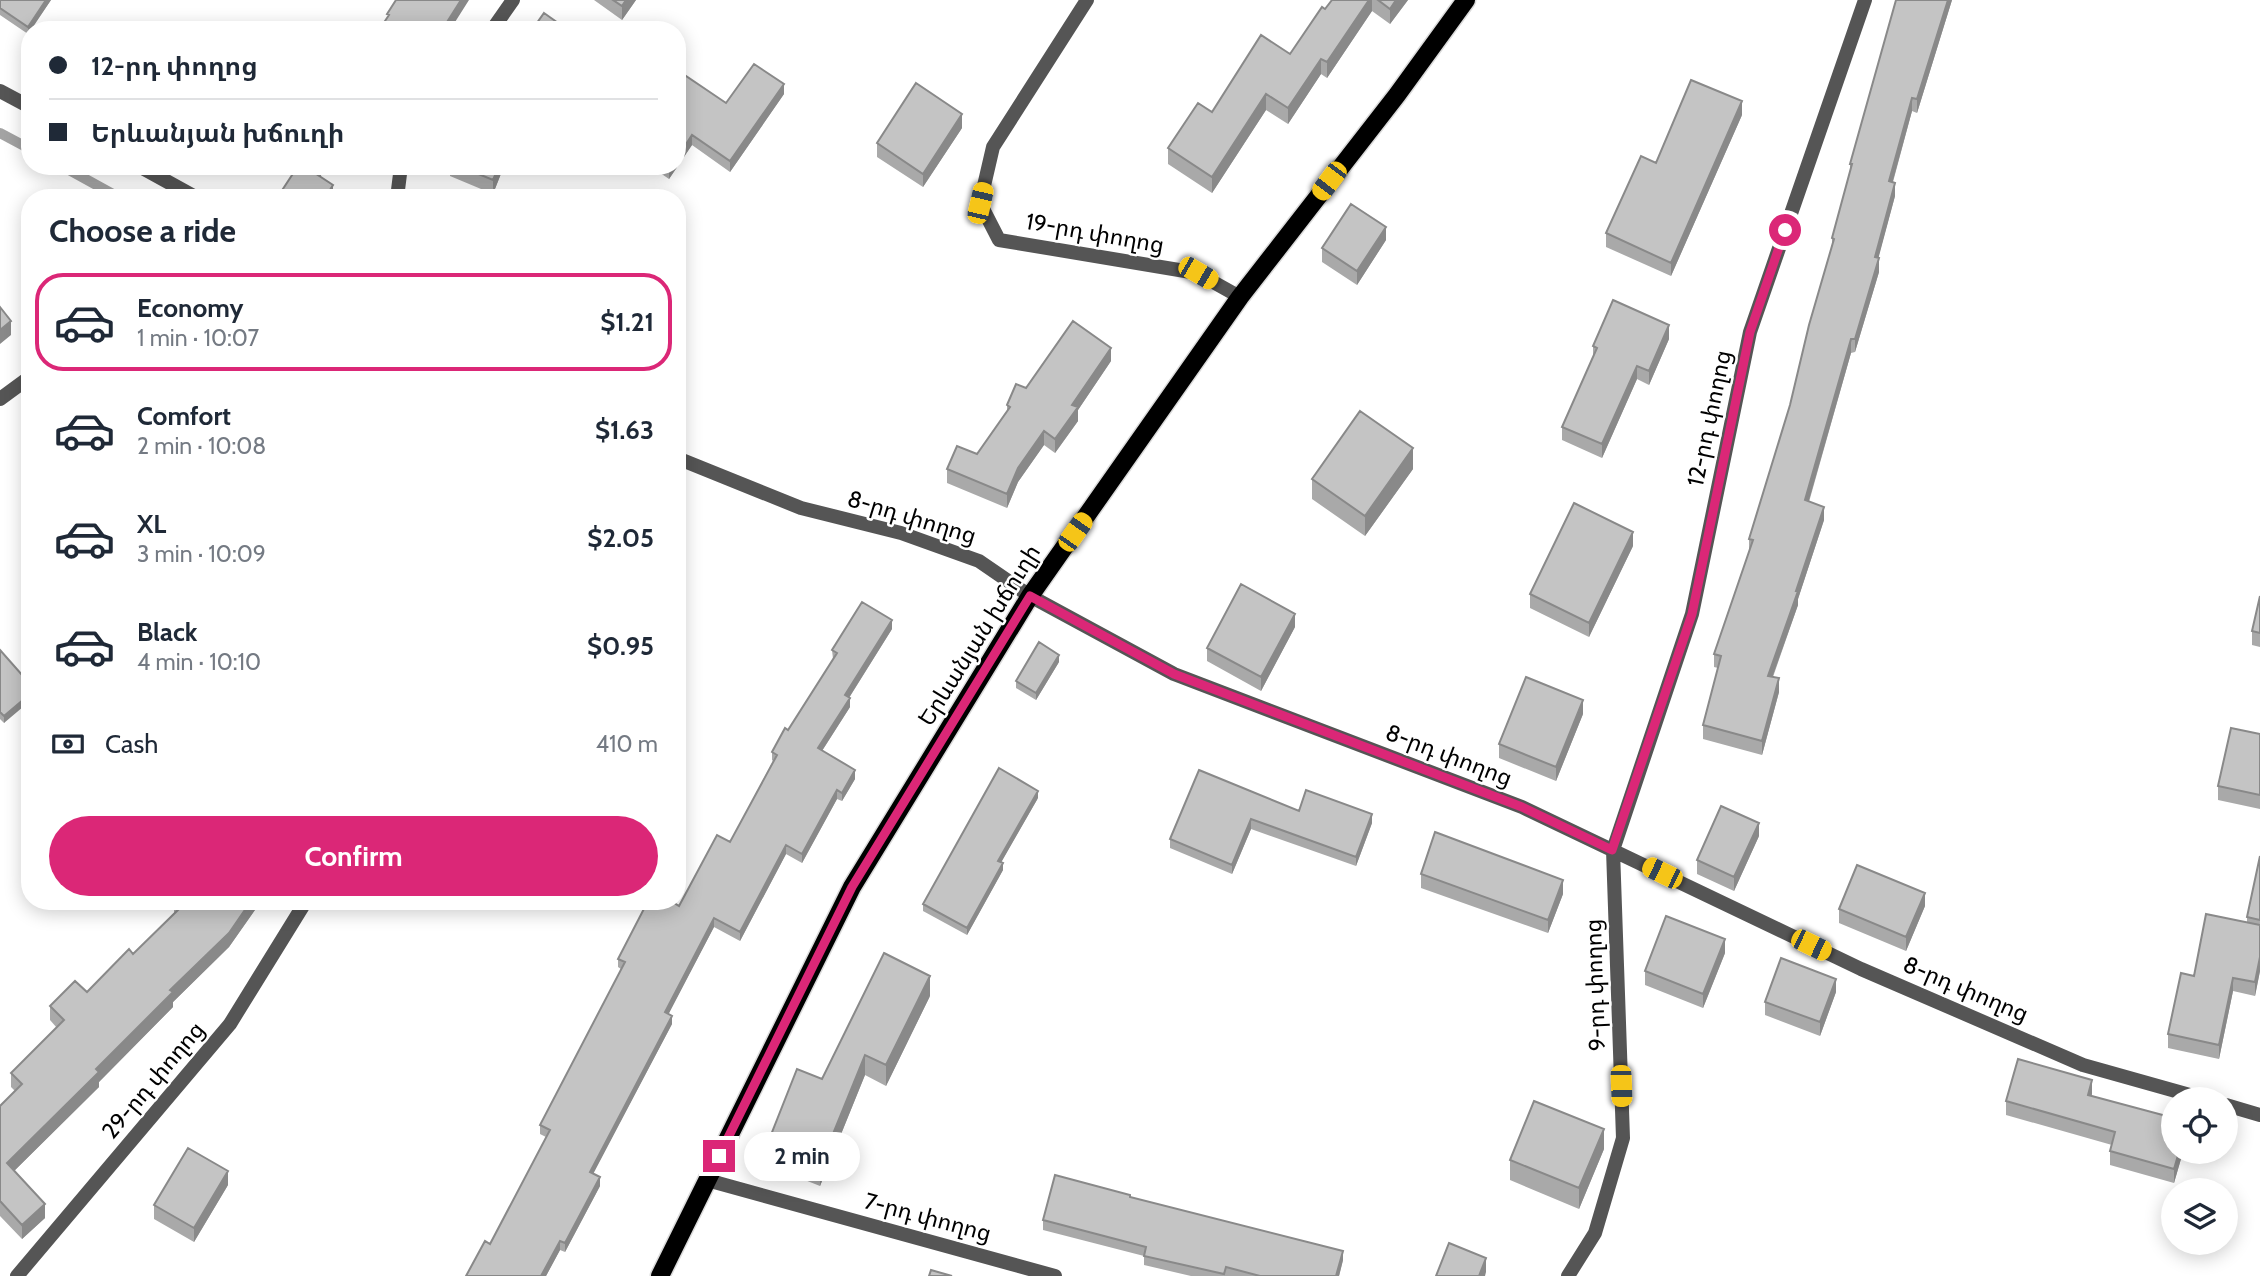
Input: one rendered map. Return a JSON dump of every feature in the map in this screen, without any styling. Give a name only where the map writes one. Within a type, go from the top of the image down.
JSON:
[{"type":"main road","name":"Երևանյան խճուղի","points":[[660,1276],[852,887],[1030,596],[1240,297],[1466,0]]},
{"type":"street","points":[[498,21],[513,0]]},
{"type":"street","name":"19-րդ փողոց","points":[[1087,0],[993,146],[980,203],[999,240],[1198,273],[1240,297]]},
{"type":"street","name":"12-րդ փողոց","points":[[1612,850],[1692,614],[1750,332],[1865,0]]},
{"type":"street","points":[[0,91],[21,102]]},
{"type":"street","points":[[155,175],[181,189]]},
{"type":"street","points":[[0,399],[21,384]]},
{"type":"street","name":"8-րդ փողոց","points":[[686,462],[801,508],[901,533],[979,561],[1030,596],[1174,674],[1522,807],[1861,969],[2083,1065],[2161,1087]]},
{"type":"street","name":"9-րդ փողոց","points":[[1569,1276],[1595,1233],[1623,1138],[1612,850]]},
{"type":"street","name":"29-րդ փողոց","points":[[18,1276],[230,1024],[300,910]]},
{"type":"street","points":[[2238,1109],[2260,1115]]},
{"type":"street","name":"7-րդ փողոց","points":[[707,1180],[1055,1276]]},
{"type":"building","points":[[0,0],[46,0],[32,21],[21,22],[0,8]]},
{"type":"building","points":[[396,0],[461,0],[448,21],[385,21],[389,15],[387,14]]},
{"type":"building","points":[[613,0],[626,0],[622,6]]},
{"type":"building","points":[[1332,0],[1369,0],[1327,62],[1321,59],[1288,108],[1266,94],[1212,177],[1168,148],[1198,103],[1212,112],[1261,35],[1290,54],[1322,7],[1325,9]]},
{"type":"building","points":[[1378,0],[1396,0],[1390,9]]},
{"type":"building","points":[[1896,0],[1948,0],[1917,99],[1912,98],[1889,181],[1895,183],[1875,257],[1879,258],[1855,339],[1851,339],[1805,500],[1824,507],[1768,676],[1779,678],[1762,741],[1703,725],[1721,656],[1714,654],[1753,540],[1749,539],[1790,405],[1809,325],[1834,239],[1832,238],[1850,164]]},
{"type":"building","points":[[544,13],[555,21],[538,21]]},
{"type":"building","points":[[754,64],[784,84],[730,161],[692,135],[686,144],[686,76],[726,103]]},
{"type":"building","points":[[1691,80],[1742,101],[1671,263],[1606,233],[1641,156],[1656,163]]},
{"type":"building","points":[[916,83],[962,114],[923,174],[877,143]]},
{"type":"building","points":[[292,175],[318,175],[333,185],[331,189],[283,189]]},
{"type":"building","points":[[481,175],[495,175],[493,180]]},
{"type":"building","points":[[1351,204],[1386,227],[1357,271],[1322,248]]},
{"type":"building","points":[[1613,300],[1669,325],[1649,371],[1637,366],[1602,444],[1562,427],[1597,348],[1593,346]]},
{"type":"building","points":[[0,307],[11,321],[0,330]]},
{"type":"building","points":[[1073,321],[1111,348],[1072,405],[1078,407],[1055,439],[1044,431],[1018,468],[1007,494],[947,469],[957,446],[977,454],[1010,407],[1007,405],[1016,384],[1026,388]]},
{"type":"building","points":[[1360,411],[1413,448],[1365,516],[1312,479]]},
{"type":"building","points":[[1574,503],[1633,532],[1589,623],[1530,594]]},
{"type":"building","points":[[1241,584],[1295,614],[1261,677],[1207,648]]},
{"type":"building","points":[[2260,596],[2260,633],[2252,631]]},
{"type":"building","points":[[862,602],[892,620],[845,695],[850,698],[818,748],[855,770],[842,793],[837,790],[802,854],[786,845],[740,932],[714,918],[665,1012],[672,1016],[590,1172],[600,1177],[565,1243],[560,1241],[541,1276],[466,1276],[485,1241],[490,1244],[550,1130],[540,1125],[625,962],[618,959],[643,910],[686,910],[686,893],[717,835],[730,842],[777,755],[772,752],[785,728],[788,730],[837,653],[832,650]]},
{"type":"building","points":[[1039,642],[1059,655],[1036,693],[1016,681]]},
{"type":"building","points":[[0,650],[21,674],[21,702],[4,716],[0,712]]},
{"type":"building","points":[[1526,677],[1583,700],[1556,767],[1499,744]]},
{"type":"building","points":[[2231,728],[2260,734],[2260,795],[2218,786]]},
{"type":"building","points":[[999,768],[1038,791],[998,861],[1003,863],[967,928],[923,904]]},
{"type":"building","points":[[1199,770],[1299,811],[1306,790],[1372,814],[1356,857],[1251,819],[1232,865],[1170,839]]},
{"type":"building","points":[[1721,806],[1759,823],[1734,877],[1697,860]]},
{"type":"building","points":[[1435,832],[1563,880],[1548,920],[1421,874]]},
{"type":"building","points":[[2260,856],[2260,920],[2247,917]]},
{"type":"building","points":[[1857,865],[1925,893],[1906,937],[1839,909]]},
{"type":"building","points":[[178,910],[245,910],[229,933],[170,990],[173,992],[96,1069],[99,1072],[7,1163],[45,1204],[22,1225],[0,1201],[0,1106],[22,1084],[11,1073],[64,1020],[50,1006],[75,981],[87,992],[129,949],[133,954]]},
{"type":"building","points":[[2206,914],[2260,925],[2260,957],[2255,982],[2233,978],[2219,1045],[2168,1034],[2181,973],[2194,976]]},
{"type":"building","points":[[1666,916],[1725,939],[1703,994],[1645,971]]},
{"type":"building","points":[[884,953],[930,976],[886,1065],[865,1055],[820,1166],[767,1145],[797,1069],[822,1079]]},
{"type":"building","points":[[1781,958],[1836,979],[1820,1022],[1765,1002]]},
{"type":"building","points":[[2018,1059],[2092,1080],[2088,1095],[2161,1115],[2161,1164],[2175,1164],[2174,1169],[2110,1151],[2115,1132],[2006,1101]]},
{"type":"building","points":[[1534,1101],[1604,1129],[1579,1188],[1510,1160]]},
{"type":"building","points":[[188,1148],[228,1171],[194,1228],[154,1205]]},
{"type":"building","points":[[1055,1175],[1130,1197],[1343,1251],[1336,1276],[1260,1276],[1226,1267],[1224,1274],[1144,1256],[1146,1247],[1043,1220]]},
{"type":"building","points":[[1449,1243],[1486,1258],[1479,1276],[1436,1276]]},
{"type":"building","points":[[931,1270],[952,1276],[929,1276]]},
{"type":"waterway","points":[[0,133],[21,144]]},
{"type":"waterway","points":[[78,175],[104,189]]},
{"type":"route","points":[[719,1156],[852,887],[1030,596],[1174,674],[1522,807],[1612,850],[1692,614],[1750,332],[1785,230]]}]
